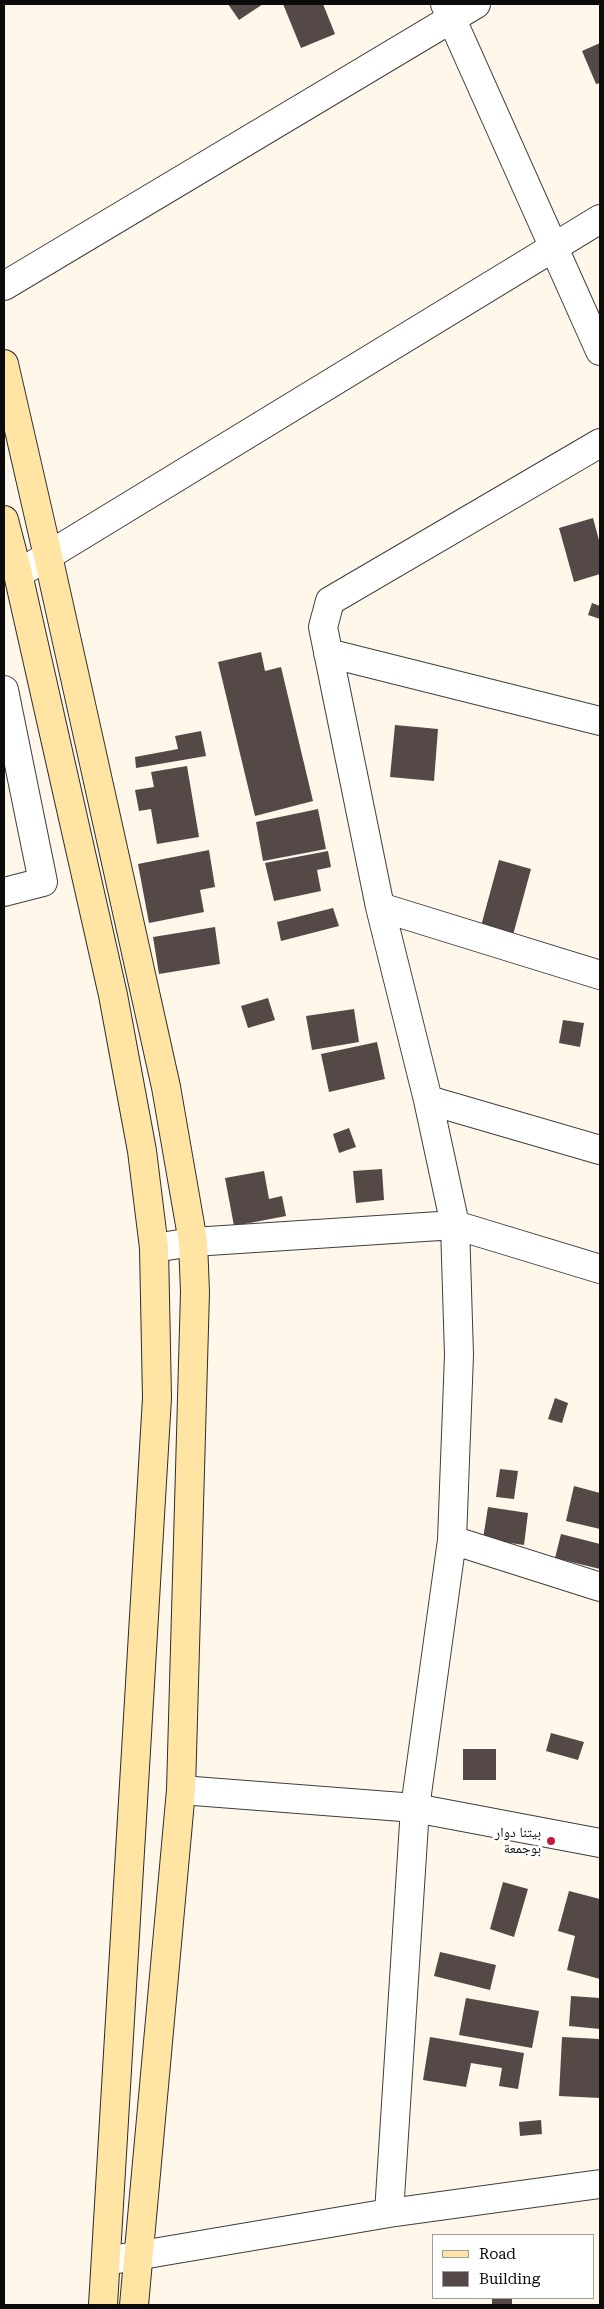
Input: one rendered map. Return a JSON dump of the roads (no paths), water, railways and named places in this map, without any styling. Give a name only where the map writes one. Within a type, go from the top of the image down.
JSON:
[{"type":"main road","points":[[4,364],[166,1087],[194,1242],[195,1292],[181,1790],[134,2305]]},
{"type":"main road","points":[[4,520],[11,576],[113,995],[142,1151],[154,1248],[157,1398],[103,2305]]},
{"type":"street","points":[[4,286],[448,12],[476,4]]},
{"type":"street","points":[[448,12],[600,351]]},
{"type":"street","points":[[11,576],[48,556],[600,219]]},
{"type":"street","points":[[389,2213],[415,1808],[452,1540],[458,1355],[455,1225],[428,1100],[380,907],[323,627],[330,601],[593,453]]},
{"type":"street","points":[[328,653],[600,721]]},
{"type":"street","points":[[4,690],[42,882],[4,892]]},
{"type":"street","points":[[380,907],[600,975]]},
{"type":"street","points":[[428,1100],[600,1150]]},
{"type":"street","points":[[154,1248],[194,1242],[455,1225],[600,1268]]},
{"type":"street","points":[[452,1540],[600,1586]]},
{"type":"street","points":[[181,1790],[415,1808],[600,1844]]},
{"type":"street","points":[[106,2261],[389,2213],[600,2184]]},
{"type":"place","name":"بيتنا دوار بوجمعة","points":[[551,1841]]}]
